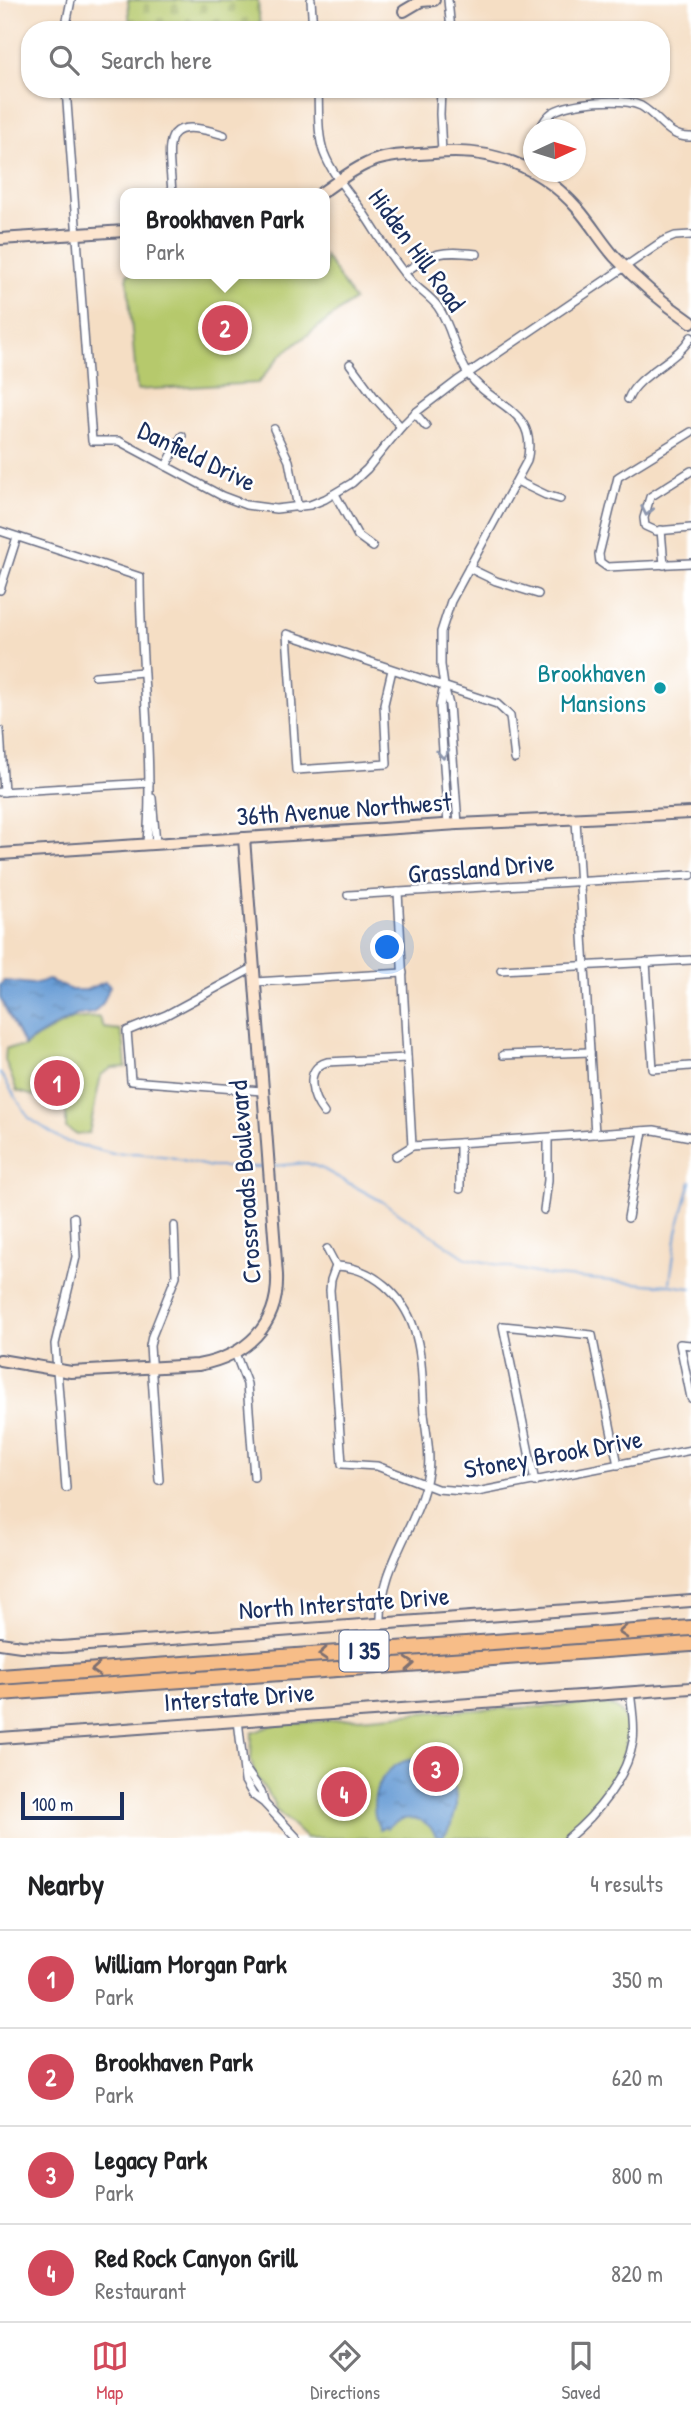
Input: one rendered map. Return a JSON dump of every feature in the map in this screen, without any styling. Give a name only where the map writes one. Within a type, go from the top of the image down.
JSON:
[{"type":"highway","name":"I 35","points":[[0,1677],[691,1628]]},
{"type":"highway","name":"I 35","points":[[0,1693],[691,1644]]},
{"type":"highway","points":[[0,1670],[37,1674]]},
{"type":"street","points":[[67,21],[71,0]]},
{"type":"street","points":[[310,0],[312,21]]},
{"type":"street","points":[[404,11],[421,1],[434,0]]},
{"type":"street","points":[[448,0],[449,21]]},
{"type":"street","points":[[67,98],[77,234]]},
{"type":"street","name":"Hidden Hill Road","points":[[318,98],[323,147],[329,163],[404,272],[436,304],[444,317],[457,355],[468,374],[486,394],[512,410],[529,438],[529,453],[517,481],[468,568],[443,621],[443,686],[440,706],[453,825]]},
{"type":"street","points":[[441,98],[442,152]]},
{"type":"street","points":[[547,119],[558,110],[575,105],[614,102],[640,106],[673,134],[691,137]]},
{"type":"street","points":[[172,188],[168,150],[173,134],[181,130],[204,129],[224,135]]},
{"type":"street","points":[[328,188],[373,161],[442,152],[481,152],[523,168]]},
{"type":"street","points":[[548,182],[573,204],[625,267],[691,323]]},
{"type":"street","points":[[0,239],[120,231]]},
{"type":"street","name":"Danfield Drive","points":[[77,234],[92,441],[118,441],[237,502],[267,509],[299,508],[335,494],[359,477],[415,413],[468,374],[667,239],[691,235]]},
{"type":"street","points":[[404,272],[435,253],[477,254]]},
{"type":"street","points":[[628,399],[636,386],[680,352],[691,337]]},
{"type":"street","points":[[350,364],[374,398],[401,427]]},
{"type":"street","points":[[415,413],[426,426]]},
{"type":"street","points":[[274,429],[289,461],[299,508]]},
{"type":"street","points":[[691,432],[625,470],[618,477],[599,554],[600,562],[607,567],[691,563]]},
{"type":"street","points":[[166,466],[182,436]]},
{"type":"street","points":[[691,471],[650,497],[644,518],[645,526],[649,529],[691,528]]},
{"type":"street","points":[[517,481],[545,495],[560,499]]},
{"type":"street","points":[[335,494],[358,536],[373,547]]},
{"type":"street","points":[[662,530],[664,565]]},
{"type":"street","points":[[0,531],[140,577],[151,843]]},
{"type":"street","points":[[0,590],[17,537]]},
{"type":"street","points":[[468,568],[496,581],[538,594]]},
{"type":"street","points":[[392,670],[386,690],[384,715],[387,764],[296,770],[287,634],[497,704],[503,708],[512,723],[514,759]]},
{"type":"street","points":[[95,676],[143,672]]},
{"type":"street","points":[[0,731],[2,792],[149,783]]},
{"type":"street","name":"36th Avenue Northwest","points":[[0,854],[453,825],[691,813]]},
{"type":"street","points":[[576,820],[595,1134]]},
{"type":"street","name":"Crossroads Boulevard","points":[[0,1360],[57,1371],[90,1372],[207,1363],[235,1353],[250,1343],[265,1325],[275,1299],[276,1275],[244,838]]},
{"type":"street","name":"Grassland Drive","points":[[412,1146],[398,892],[691,875]]},
{"type":"street","points":[[348,895],[398,892]]},
{"type":"street","points":[[500,970],[691,960]]},
{"type":"street","points":[[646,962],[653,1069],[690,1066]]},
{"type":"street","points":[[253,968],[166,1015],[127,1031],[131,1081],[262,1091]]},
{"type":"street","points":[[255,982],[403,973]]},
{"type":"street","points":[[503,1055],[590,1052]]},
{"type":"street","points":[[324,1113],[316,1103],[312,1079],[314,1070],[320,1064],[407,1058]]},
{"type":"street","points":[[396,1156],[412,1146],[595,1134],[663,1130],[691,1137]]},
{"type":"street","points":[[628,1218],[643,1131]]},
{"type":"street","points":[[544,1210],[548,1180],[548,1138]]},
{"type":"street","points":[[460,1143],[460,1189]]},
{"type":"street","points":[[66,1488],[56,1339],[76,1257],[74,1217]]},
{"type":"street","points":[[159,1480],[150,1352],[152,1336],[176,1276],[174,1226]]},
{"type":"street","points":[[327,1250],[336,1266],[356,1268],[375,1277],[399,1301],[414,1328],[420,1356],[428,1471],[386,1578],[381,1603],[381,1624]]},
{"type":"street","name":"Stoney Brook Drive","points":[[336,1266],[330,1290],[342,1464],[377,1466],[424,1485],[451,1492],[477,1492],[691,1450]]},
{"type":"street","points":[[535,1482],[503,1326],[592,1335],[618,1465]]},
{"type":"street","points":[[691,1345],[680,1344],[691,1398]]},
{"type":"street","points":[[235,1353],[247,1384],[254,1477]]},
{"type":"street","name":"North Interstate Drive","points":[[0,1643],[61,1647],[691,1601]]},
{"type":"street","name":"Interstate Drive","points":[[0,1738],[691,1688]]},
{"type":"street","points":[[568,1838],[599,1807],[629,1757],[633,1733],[630,1692]]},
{"type":"street","points":[[239,1720],[245,1782],[253,1795],[297,1838]]},
{"type":"green space","points":[[128,0],[258,0],[259,21],[129,21]]},
{"type":"green space","points":[[330,264],[354,300],[281,355],[258,383],[137,390],[127,279],[330,279]]},
{"type":"green space","points":[[99,1017],[104,1028],[120,1030],[126,1067],[112,1068],[101,1075],[89,1133],[76,1134],[66,1128],[66,1108],[51,1095],[34,1096],[17,1091],[5,1060],[6,1048],[24,1047],[72,1019]]},
{"type":"green space","points":[[599,1704],[615,1708],[625,1719],[626,1746],[622,1762],[596,1804],[561,1838],[306,1838],[276,1810],[255,1774],[251,1761],[252,1733],[273,1725],[431,1712]]},
{"type":"water","points":[[49,980],[71,990],[86,990],[105,982],[110,986],[103,1003],[93,1013],[77,1015],[24,1045],[0,998],[0,985],[4,981],[32,984]]},
{"type":"water","points":[[409,1760],[425,1761],[438,1766],[453,1786],[455,1812],[451,1825],[442,1838],[436,1836],[427,1824],[414,1819],[400,1820],[380,1829],[374,1808],[378,1787],[390,1770]]},
{"type":"waterway","points":[[0,1073],[29,1118],[64,1141],[113,1154],[136,1153],[170,1157],[211,1167],[263,1167]]},
{"type":"waterway","points":[[272,1166],[307,1163],[323,1169],[383,1202],[466,1258],[545,1275],[691,1288]]},
{"type":"waterway","points":[[670,1282],[677,1232],[691,1181]]},
{"type":"place","name":"Brookhaven Park","points":[[225,328]]},
{"type":"place","name":"Brookhaven Mansions","points":[[660,688]]},
{"type":"place","name":"William Morgan Park","points":[[57,1083]]},
{"type":"place","name":"Legacy Park","points":[[436,1769]]},
{"type":"place","name":"Red Rock Canyon Grill","points":[[344,1794]]}]
